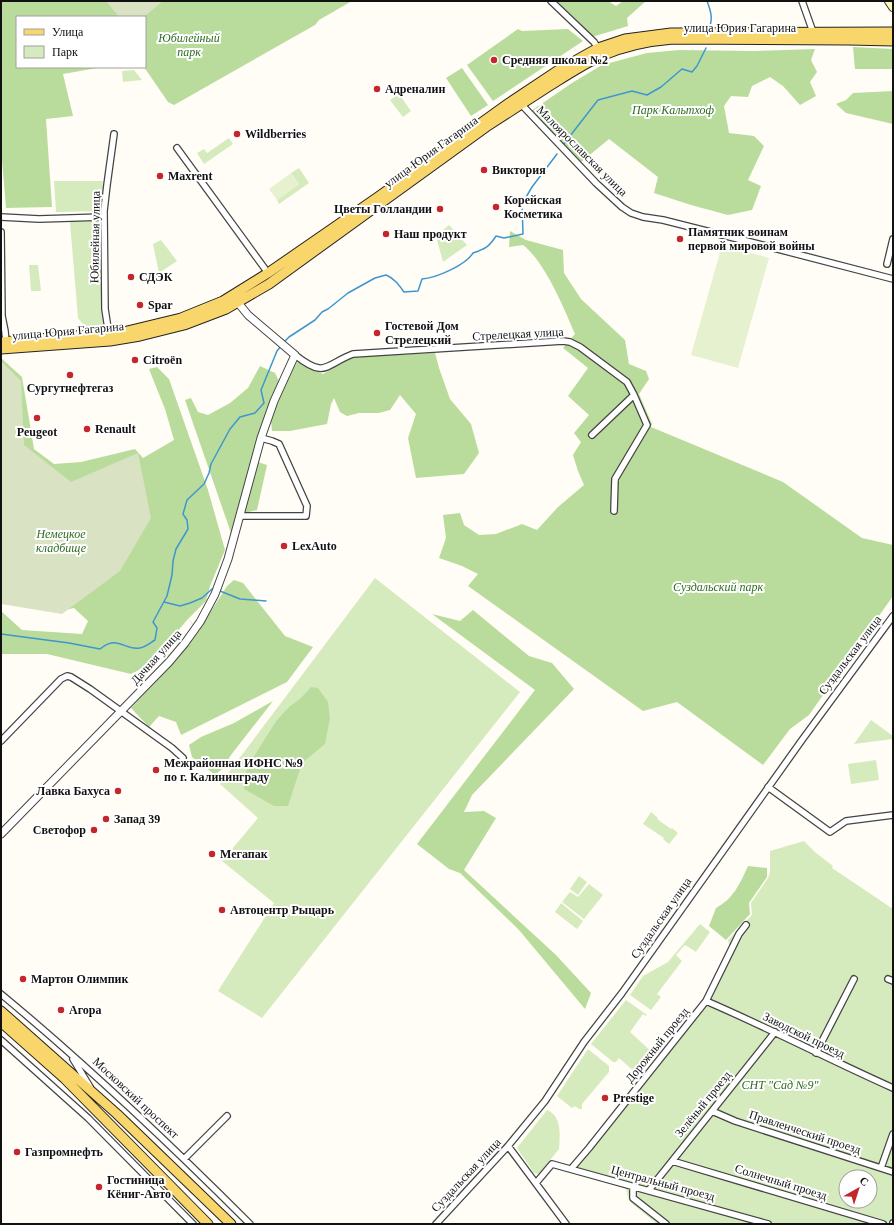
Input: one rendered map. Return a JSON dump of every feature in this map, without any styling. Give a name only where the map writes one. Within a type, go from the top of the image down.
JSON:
[{"type":"main road","points":[[889,1],[893,7]]},
{"type":"main road","name":"улица Юрия Гагарина","points":[[3,344],[110,337],[181,318],[223,301],[236,299],[270,284],[480,132],[557,71],[625,39],[671,33],[893,32]]},
{"type":"main road","name":"улица Юрия Гагарина","points":[[600,52],[650,41],[673,40],[893,41]]},
{"type":"main road","name":"улица Юрия Гагарина","points":[[236,299],[268,273],[384,193],[472,128],[519,101]]},
{"type":"main road","name":"Московский проспект","points":[[1,1011],[76,1076],[230,1224]]},
{"type":"main road","points":[[1,1022],[64,1079],[208,1224]]},
{"type":"main road","points":[[64,1079],[76,1076]]},
{"type":"main road","points":[[144,1158],[149,1159],[153,1157],[154,1150]]},
{"type":"street","points":[[551,1],[594,42],[600,52]]},
{"type":"street","points":[[802,1],[813,32]]},
{"type":"street","name":"Малоярославская улица","points":[[519,101],[596,183],[622,207],[631,213],[733,237],[893,279]]},
{"type":"street","name":"Юбилейная улица","points":[[110,337],[105,309],[104,217],[114,134]]},
{"type":"street","points":[[177,148],[268,273]]},
{"type":"street","points":[[1,217],[39,219],[104,217]]},
{"type":"street","points":[[1,232],[2,316],[5,331],[3,344]]},
{"type":"street","points":[[887,264],[893,239]]},
{"type":"street","name":"Стрелецкая улица","points":[[236,299],[248,315],[295,355],[303,361],[320,369],[326,368],[353,354],[563,341],[570,342],[580,347],[627,382],[647,425],[615,479],[614,511]]},
{"type":"street","points":[[240,516],[306,516],[307,506],[279,444],[272,440],[261,438],[274,400],[295,355]]},
{"type":"street","points":[[592,435],[634,395]]},
{"type":"street","name":"Дачная улица","points":[[1,834],[150,683],[185,643],[200,622],[220,581],[228,559],[261,438]]},
{"type":"street","name":"Суздальская улица","points":[[436,1224],[508,1146],[545,1101],[584,1042],[626,987],[768,787],[893,616]]},
{"type":"street","points":[[1,741],[63,676],[71,677],[90,689],[172,748],[183,758]]},
{"type":"street","points":[[768,787],[830,832],[846,821],[893,815]]},
{"type":"street","name":"Дорожный проезд","points":[[571,1169],[706,1001],[739,934],[746,925]]},
{"type":"street","points":[[816,1053],[854,979]]},
{"type":"street","name":"Московский проспект","points":[[1,994],[69,1052],[184,1159],[250,1224]]},
{"type":"street","name":"Заводской проезд","points":[[706,1001],[893,1088]]},
{"type":"street","name":"Зелёный проезд","points":[[649,1190],[775,1032]]},
{"type":"street","points":[[1,1040],[88,1118],[193,1224]]},
{"type":"street","points":[[69,1052],[95,1094]]},
{"type":"street","points":[[60,1093],[59,1088],[64,1079]]},
{"type":"street","name":"Правленческий проезд","points":[[712,1110],[735,1121],[893,1172]]},
{"type":"street","points":[[184,1159],[227,1116]]},
{"type":"street","points":[[881,1168],[893,1134]]},
{"type":"street","points":[[124,1138],[130,1160]]},
{"type":"street","points":[[508,1146],[566,1224]]},
{"type":"street","name":"Солнечный проезд","points":[[672,1161],[883,1224]]},
{"type":"street","name":"Центральный проезд","points":[[536,1183],[552,1164],[768,1224]]},
{"type":"street","points":[[633,1186],[633,1198],[666,1224]]},
{"type":"green space","name":"Юбилейный парк","points":[[1,1],[352,1],[319,20],[315,25],[174,105],[168,102],[145,68],[146,68],[146,16],[16,16],[16,68],[97,68],[63,74],[73,116],[46,119],[52,207],[6,208],[1,147]]},
{"type":"green space","points":[[106,1],[163,1],[145,16],[118,16]]},
{"type":"green space","points":[[556,1],[608,1],[616,6],[623,1],[646,1],[627,18],[628,26],[592,37]]},
{"type":"green space","points":[[518,29],[522,31],[568,29],[583,41],[493,101],[467,65]]},
{"type":"green space","points":[[853,47],[893,49],[893,69],[855,69]]},
{"type":"green space","name":"Парк Кальтхоф","points":[[815,49],[811,60],[817,72],[810,82],[816,96],[800,105],[783,86],[770,77],[752,86],[748,97],[731,96],[724,106],[729,133],[754,136],[764,146],[748,180],[761,186],[752,210],[728,215],[654,193],[658,177],[609,139],[580,163],[531,111],[572,83],[602,65],[647,53],[679,50],[753,51]]},
{"type":"green space","points":[[462,68],[488,105],[471,116],[446,78]]},
{"type":"green space","points":[[134,70],[142,80],[123,82],[122,71]]},
{"type":"green space","points":[[893,91],[893,124],[846,113],[836,104],[846,100],[853,93]]},
{"type":"green space","points":[[399,94],[411,111],[403,117],[390,100]]},
{"type":"green space","points":[[229,138],[233,144],[204,164],[197,153],[204,149],[207,153]]},
{"type":"green space","points":[[299,168],[309,183],[279,204],[277,200],[299,184],[291,173]]},
{"type":"green space","points":[[291,173],[299,184],[277,200],[269,189]]},
{"type":"green space","points":[[54,181],[103,181],[101,211],[56,212]]},
{"type":"green space","points":[[103,221],[106,322],[101,327],[86,328],[78,318],[70,222]]},
{"type":"green space","points":[[449,225],[467,245],[443,262],[436,236]]},
{"type":"green space","name":"Суздальский парк","points":[[510,231],[526,240],[563,250],[564,273],[581,299],[625,340],[629,364],[646,371],[649,379],[639,394],[652,424],[651,427],[783,482],[862,538],[893,545],[893,596],[809,715],[790,729],[763,765],[677,702],[643,711],[468,586],[478,574],[462,566],[439,558],[446,538],[443,515],[460,513],[464,525],[479,535],[496,534],[522,524],[537,530],[558,507],[584,485],[573,455],[581,442],[574,433],[589,415],[568,396],[588,368],[563,348],[575,334],[553,286],[539,262],[523,245],[509,247]]},
{"type":"green space","points":[[161,240],[177,261],[159,273],[153,244]]},
{"type":"green space","points":[[722,245],[769,258],[738,368],[691,355]]},
{"type":"green space","points":[[29,265],[38,265],[41,291],[31,291]]},
{"type":"green space","points":[[435,353],[450,399],[471,424],[479,453],[464,474],[416,478],[408,438],[416,414],[400,395],[390,410],[379,413],[359,413],[347,416],[340,412],[334,398],[331,404],[327,424],[290,431],[272,431],[271,420],[278,401],[297,362],[323,374],[353,357]]},
{"type":"green space","points":[[1,358],[22,377],[34,449],[54,464],[81,462],[135,449],[143,458],[174,440],[165,409],[149,369],[157,367],[169,379],[208,490],[225,550],[210,586],[206,601],[188,619],[147,666],[131,674],[47,654],[1,654],[1,611],[22,630],[82,634],[88,621],[74,608],[61,611],[1,600]]},
{"type":"green space","name":"Немецкое кладбище","points":[[1,361],[21,381],[24,445],[71,482],[138,453],[151,518],[120,571],[62,614],[1,604]]},
{"type":"green space","points":[[260,366],[275,373],[279,381],[271,398],[252,460],[267,465],[257,510],[236,515],[231,533],[185,400],[191,398],[198,412],[208,415],[230,403],[248,388]]},
{"type":"green space","points":[[375,578],[520,692],[262,1018],[218,991],[274,903],[222,861],[258,818],[220,784]]},
{"type":"green space","points":[[234,580],[243,583],[285,636],[313,647],[287,682],[181,735],[176,722],[159,716],[149,727],[131,708],[176,660],[198,631],[188,619],[199,630],[227,586]]},
{"type":"green space","points":[[473,610],[529,656],[552,663],[574,689],[472,795],[464,812],[484,811],[496,818],[464,870],[556,955],[591,993],[585,1009],[519,930],[460,873],[449,869],[417,844],[535,690],[432,614],[460,621]]},
{"type":"green space","points":[[311,687],[318,688],[328,702],[330,718],[325,744],[302,763],[288,806],[274,806],[244,789],[246,772],[251,761],[277,720]]},
{"type":"green space","points":[[273,701],[222,769],[215,775],[192,757],[189,745],[201,737],[234,723]]},
{"type":"green space","points":[[871,720],[893,736],[893,739],[854,744]]},
{"type":"green space","points":[[876,760],[879,780],[851,784],[848,764]]},
{"type":"green space","points":[[651,812],[658,818],[657,819],[678,833],[669,844],[663,839],[664,838],[643,824]]},
{"type":"green space","name":"СНТ \"Сад №9\"","points":[[804,841],[816,853],[833,866],[832,868],[893,909],[893,1224],[657,1224],[629,1201],[626,1189],[574,1168],[714,987],[731,952],[728,940],[752,915],[751,903],[768,878],[770,872],[770,851]]},
{"type":"green space","points":[[748,866],[767,868],[767,877],[749,903],[750,914],[726,940],[709,926],[716,908],[731,896],[739,885]]},
{"type":"green space","points":[[579,876],[587,882],[578,895],[570,889]]},
{"type":"green space","points":[[589,884],[603,895],[584,919],[562,902],[570,892],[578,897]]},
{"type":"green space","points":[[561,903],[583,921],[577,929],[555,912]]},
{"type":"green space","points":[[700,924],[710,932],[696,952],[685,945],[676,955],[682,961],[657,994],[661,997],[651,1010],[630,995],[643,976],[668,962]]},
{"type":"green space","points":[[626,1000],[647,1015],[646,1016],[643,1014],[630,1032],[653,1053],[655,1051],[659,1054],[652,1054],[637,1074],[619,1058],[616,1062],[613,1062],[591,1044]]},
{"type":"green space","points":[[588,1049],[609,1066],[609,1072],[582,1104],[582,1109],[575,1106],[572,1108],[557,1096]]},
{"type":"green space","points":[[547,1110],[552,1113],[558,1121],[560,1132],[559,1149],[539,1174],[534,1173],[517,1148]]},
{"type":"waterway","points":[[707,1],[711,16],[710,26]]},
{"type":"waterway","points":[[563,145],[598,100],[632,91],[647,95],[661,87],[682,69],[692,72],[697,66],[706,48]]},
{"type":"waterway","points":[[283,343],[289,337],[315,320],[322,312],[348,293],[375,278],[386,275],[394,280],[404,292],[418,291],[422,279],[450,270],[464,262],[473,253],[481,250],[491,243],[496,236],[504,238],[523,234],[522,204],[532,187],[557,154]]},
{"type":"waterway","points":[[1,634],[69,643],[100,649],[112,643],[140,648],[155,640],[157,628],[153,622],[167,596],[176,549],[188,529],[187,520],[183,514],[187,500],[204,484],[211,464],[230,429],[240,417],[255,413],[264,403],[261,390],[277,351],[281,346]]},
{"type":"waterway","points":[[164,602],[180,606],[202,598],[214,589]]},
{"type":"waterway","points":[[220,591],[240,599],[266,601]]},
{"type":"place","name":"Средняя школа №2","points":[[494,60]]},
{"type":"place","name":"Адреналин","points":[[377,89]]},
{"type":"place","name":"Wildberries","points":[[237,134]]},
{"type":"place","name":"Виктория","points":[[484,170]]},
{"type":"place","name":"Maxrent","points":[[160,176]]},
{"type":"place","name":"Корейская Косметика","points":[[496,207]]},
{"type":"place","name":"Цветы Голландии","points":[[440,209]]},
{"type":"place","name":"Наш продукт","points":[[386,234]]},
{"type":"place","name":"Памятник воинам первой мировой войны","points":[[680,239]]},
{"type":"place","name":"СДЭК","points":[[131,277]]},
{"type":"place","name":"Spar","points":[[140,305]]},
{"type":"place","name":"Гостевой Дом Стрелецкий","points":[[377,333]]},
{"type":"place","name":"Citroën","points":[[135,360]]},
{"type":"place","name":"Сургутнефтегаз","points":[[70,375]]},
{"type":"place","name":"Peugeot","points":[[37,418]]},
{"type":"place","name":"Renault","points":[[87,429]]},
{"type":"place","name":"LexAuto","points":[[284,546]]},
{"type":"place","name":"Межрайонная ИФНС №9 по г. Калининграду","points":[[156,770]]},
{"type":"place","name":"Лавка Бахуса","points":[[118,791]]},
{"type":"place","name":"Запад 39","points":[[106,819]]},
{"type":"place","name":"Светофор","points":[[94,830]]},
{"type":"place","name":"Мегапак","points":[[212,854]]},
{"type":"place","name":"Автоцентр Рыцарь","points":[[222,910]]},
{"type":"place","name":"Мартон Олимпик","points":[[23,979]]},
{"type":"place","name":"Агора","points":[[61,1010]]},
{"type":"place","name":"Prestige","points":[[605,1098]]},
{"type":"place","name":"Газпромнефть","points":[[17,1152]]},
{"type":"place","name":"Гостиница Кёниг-Авто","points":[[99,1187]]}]
